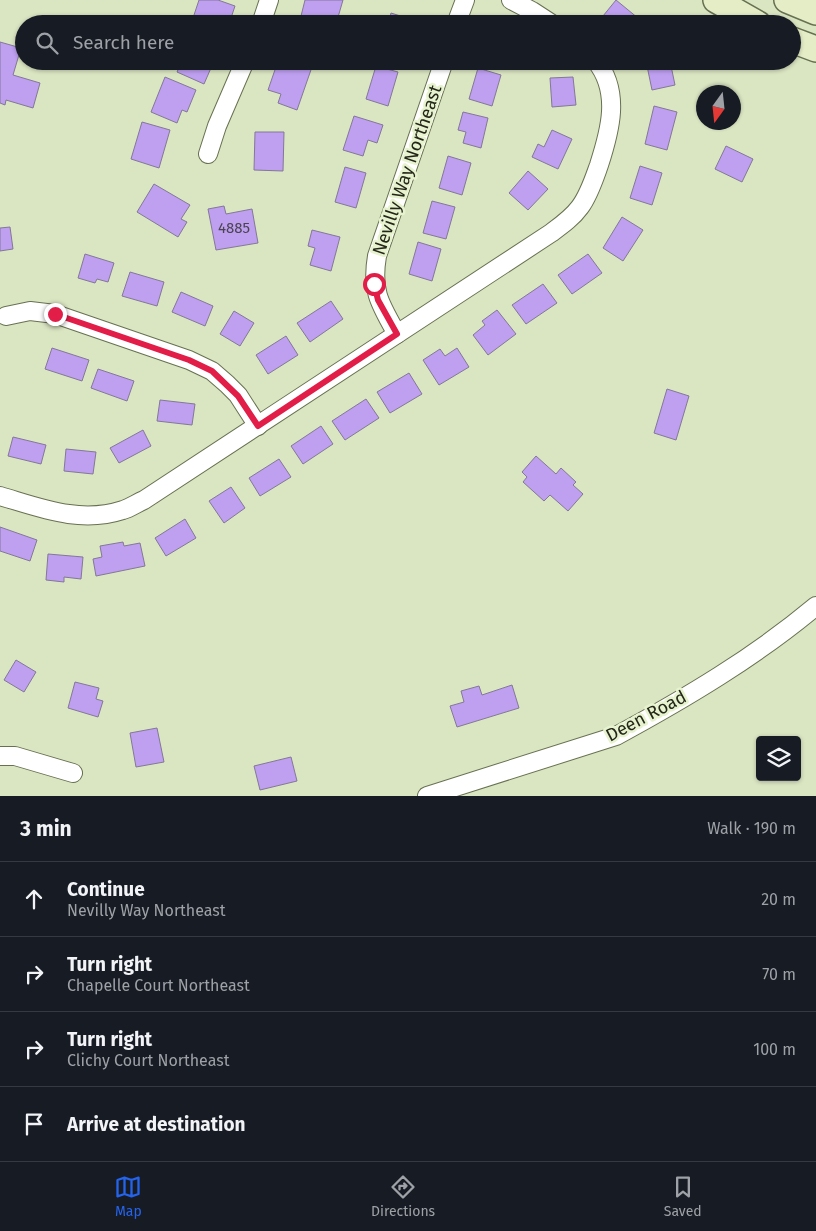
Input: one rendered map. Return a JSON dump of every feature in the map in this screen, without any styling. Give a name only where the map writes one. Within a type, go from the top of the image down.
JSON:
[{"type":"street","points":[[264,15],[269,0]]},
{"type":"street","points":[[459,15],[464,0]]},
{"type":"street","points":[[511,0],[538,15]]},
{"type":"street","points":[[716,0],[742,15]]},
{"type":"street","points":[[787,0],[816,12]]},
{"type":"street","points":[[801,44],[816,50]]},
{"type":"street","points":[[208,154],[217,126],[241,70]]},
{"type":"street","name":"Nevilly Way Northeast","points":[[397,334],[378,300],[374,284],[377,256],[441,70]]},
{"type":"street","points":[[0,496],[54,512],[80,516],[103,515],[124,510],[144,500],[552,233],[569,220],[581,205],[591,186],[608,137],[611,98],[601,70]]},
{"type":"street","points":[[6,316],[30,311],[55,314],[189,360],[212,371],[226,384],[238,396],[258,426]]},
{"type":"street","name":"Deen Road","points":[[427,796],[616,736],[740,663],[816,606]]},
{"type":"street","points":[[0,756],[15,756],[73,773]]},
{"type":"building","points":[[199,0],[218,0],[235,6],[232,15],[194,15]]},
{"type":"building","points":[[305,0],[343,0],[339,15],[301,15]]},
{"type":"building","points":[[616,0],[634,15],[604,15]]},
{"type":"building","points":[[0,42],[15,46],[15,68],[13,75],[40,83],[33,108],[6,100],[5,105],[0,103]]},
{"type":"building","points":[[178,70],[210,70],[204,84],[177,72]]},
{"type":"building","points":[[275,70],[311,70],[297,110],[278,103],[281,94],[268,90]]},
{"type":"building","points":[[375,70],[398,72],[388,106],[366,99]]},
{"type":"building","points":[[477,70],[501,75],[492,106],[469,99]]},
{"type":"building","points":[[648,70],[672,70],[675,85],[652,90]]},
{"type":"building","points":[[165,77],[196,90],[187,112],[182,110],[177,123],[151,112]]},
{"type":"building","points":[[573,77],[576,105],[552,107],[550,78]]},
{"type":"building","points":[[654,106],[677,112],[667,150],[645,144]]},
{"type":"building","points":[[463,112],[488,118],[481,148],[463,143],[466,132],[458,130]]},
{"type":"building","points":[[354,116],[383,125],[377,143],[368,140],[363,156],[343,150]]},
{"type":"building","points":[[142,122],[170,130],[159,168],[131,159]]},
{"type":"building","points":[[552,130],[572,139],[558,169],[532,157],[538,144],[544,147]]},
{"type":"building","points":[[255,132],[284,132],[283,171],[254,170]]},
{"type":"building","points":[[726,146],[753,159],[742,182],[715,169]]},
{"type":"building","points":[[448,156],[471,163],[462,195],[439,188]]},
{"type":"building","points":[[640,166],[662,173],[652,205],[630,198]]},
{"type":"building","points":[[345,167],[366,173],[356,208],[335,202]]},
{"type":"building","points":[[528,171],[548,189],[528,210],[509,193]]},
{"type":"building","points":[[154,184],[190,205],[181,219],[187,222],[178,237],[137,212]]},
{"type":"building","points":[[432,201],[455,207],[446,239],[423,233]]},
{"type":"building","points":[[224,206],[226,214],[252,209],[258,243],[216,250],[208,209]]},
{"type":"building","points":[[622,217],[643,230],[623,261],[603,248]]},
{"type":"building","points":[[10,227],[13,249],[0,251],[0,228]]},
{"type":"building","points":[[312,230],[340,237],[331,271],[310,265],[315,248],[308,246]]},
{"type":"building","points":[[418,242],[441,249],[432,281],[409,274]]},
{"type":"building","points":[[85,254],[114,263],[108,282],[97,279],[95,283],[78,278]]},
{"type":"building","points":[[588,254],[602,273],[572,294],[558,275]]},
{"type":"building","points":[[130,272],[164,282],[157,306],[122,296]]},
{"type":"building","points":[[543,284],[557,303],[526,324],[512,305]]},
{"type":"building","points":[[181,292],[213,306],[205,326],[172,312]]},
{"type":"building","points":[[331,301],[343,319],[310,342],[297,323]]},
{"type":"building","points":[[497,310],[516,334],[488,355],[473,335],[485,325],[482,321]]},
{"type":"building","points":[[234,311],[254,323],[240,346],[220,334]]},
{"type":"building","points":[[286,336],[298,355],[268,374],[256,355]]},
{"type":"building","points":[[52,348],[89,360],[82,381],[45,369]]},
{"type":"building","points":[[457,348],[469,367],[439,385],[423,360],[440,349],[445,356]]},
{"type":"building","points":[[98,369],[134,381],[127,401],[91,388]]},
{"type":"building","points":[[409,373],[422,394],[390,413],[377,392]]},
{"type":"building","points":[[667,389],[689,396],[676,440],[654,433]]},
{"type":"building","points":[[366,399],[379,418],[345,440],[332,421]]},
{"type":"building","points":[[160,400],[195,404],[192,425],[157,421]]},
{"type":"building","points":[[321,426],[333,444],[303,464],[291,446]]},
{"type":"building","points":[[143,430],[151,446],[119,463],[110,448]]},
{"type":"building","points":[[13,437],[46,445],[41,464],[8,456]]},
{"type":"building","points":[[66,449],[96,452],[93,474],[64,471]]},
{"type":"building","points":[[536,456],[556,474],[561,468],[576,482],[573,485],[583,494],[568,511],[550,495],[544,501],[523,482],[527,477],[522,472]]},
{"type":"building","points":[[279,459],[291,477],[260,496],[249,478]]},
{"type":"building","points":[[231,487],[245,508],[224,523],[209,501]]},
{"type":"building","points":[[185,519],[196,538],[166,556],[155,538]]},
{"type":"building","points":[[0,527],[37,540],[30,561],[0,551]]},
{"type":"building","points":[[123,542],[124,546],[140,543],[145,566],[96,576],[93,559],[102,557],[100,546]]},
{"type":"building","points":[[48,554],[83,557],[81,579],[64,577],[64,582],[46,580]]},
{"type":"building","points":[[16,660],[36,672],[24,692],[4,680]]},
{"type":"building","points":[[75,682],[99,688],[96,699],[103,701],[98,717],[68,708]]},
{"type":"building","points":[[512,685],[519,708],[457,727],[450,706],[464,702],[461,691],[479,686],[482,695]]},
{"type":"building","points":[[157,728],[164,762],[136,767],[130,733]]},
{"type":"building","points":[[291,757],[297,781],[260,790],[254,766]]},
{"type":"route","points":[[55,314],[189,360],[212,371],[238,396],[258,426],[397,334],[378,300],[374,284]]}]
